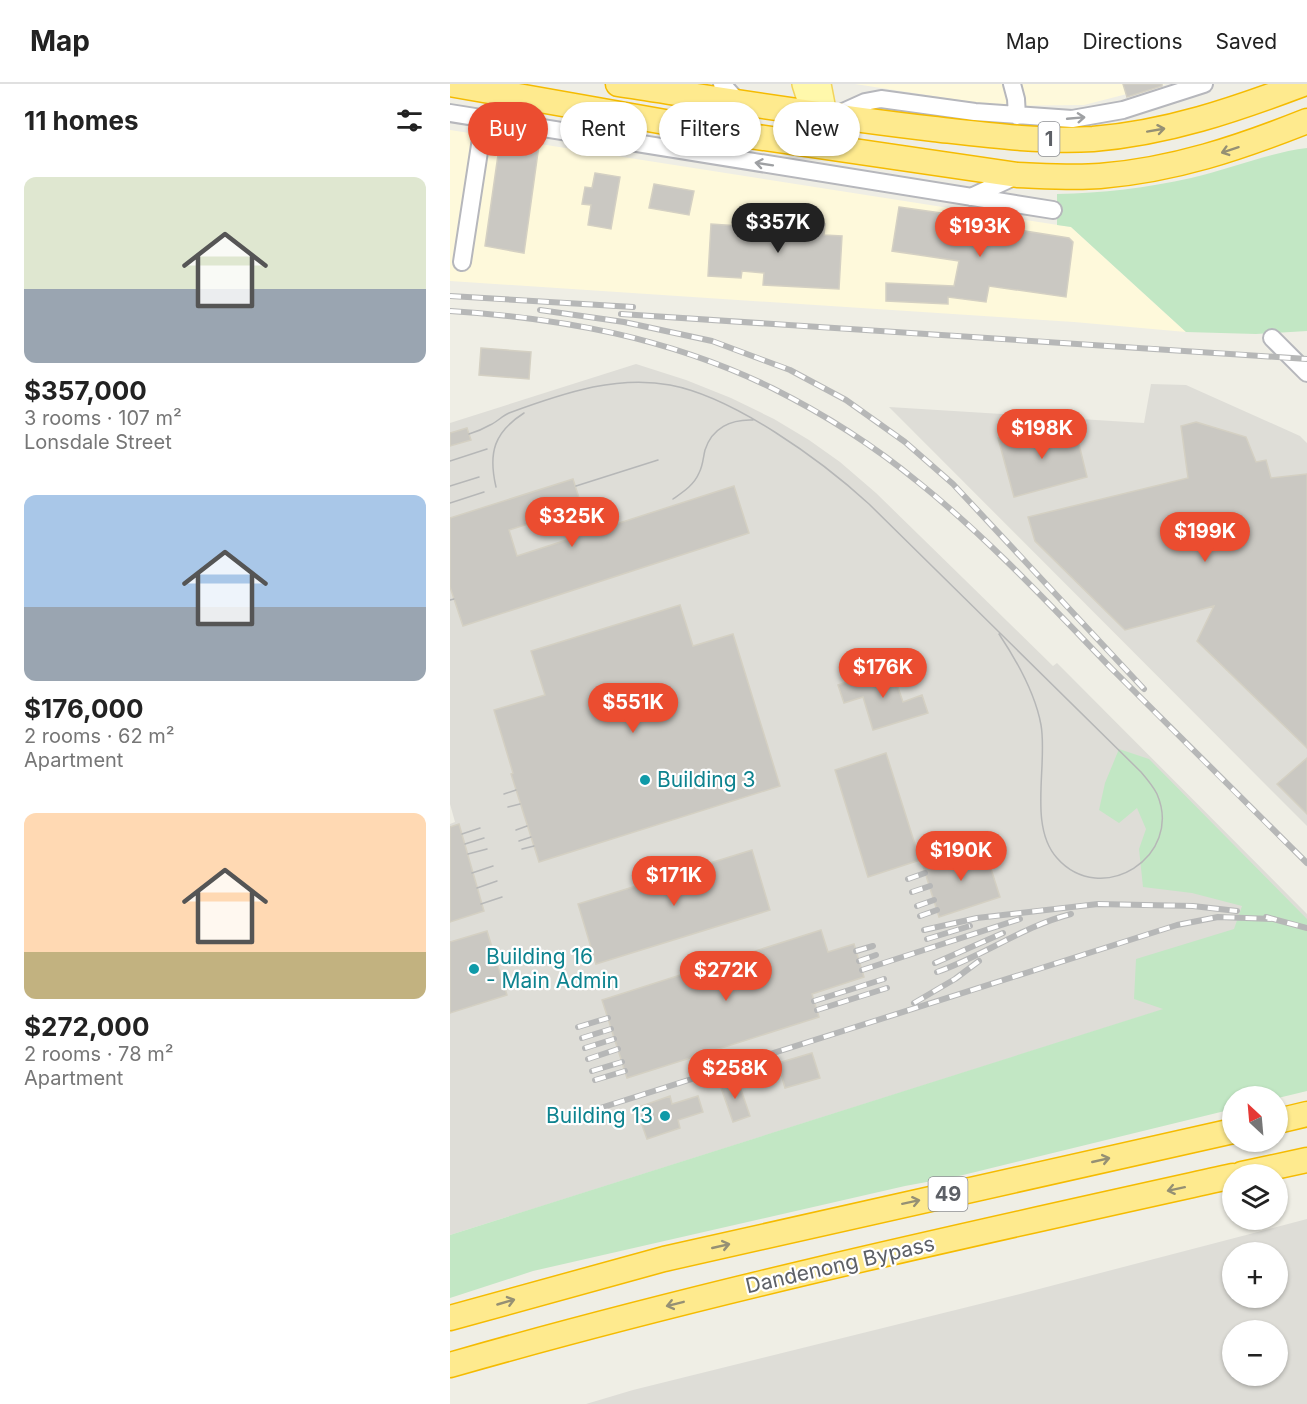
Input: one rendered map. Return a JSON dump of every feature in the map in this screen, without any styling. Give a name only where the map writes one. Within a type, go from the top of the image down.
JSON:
[{"type":"highway","name":"1","points":[[450,84],[659,121]]},
{"type":"highway","name":"1","points":[[618,84],[739,102]]},
{"type":"highway","name":"1","points":[[860,120],[1025,138],[1099,138],[1189,123],[1304,84]]},
{"type":"highway","name":"1","points":[[860,152],[1017,175],[1100,176],[1211,157],[1300,128]]},
{"type":"highway","points":[[1288,1119],[1307,1114]]},
{"type":"highway","name":"49","points":[[450,1318],[664,1259],[1222,1133]]},
{"type":"highway","points":[[1288,1164],[1307,1160]]},
{"type":"highway","name":"Dandenong Bypass","points":[[450,1365],[584,1327],[855,1260],[1222,1178]]},
{"type":"main road","points":[[803,84],[816,102]]},
{"type":"main road","points":[[820,84],[822,102]]},
{"type":"street","points":[[722,84],[739,102]]},
{"type":"street","points":[[1012,84],[1017,116]]},
{"type":"street","points":[[860,104],[876,99],[1017,116],[1072,119],[1133,108],[1203,84]]},
{"type":"street","points":[[889,124],[926,105]]},
{"type":"street","points":[[450,113],[468,116]]},
{"type":"street","points":[[548,129],[659,147]]},
{"type":"street","points":[[462,262],[478,156]]},
{"type":"street","points":[[714,156],[1053,210]]},
{"type":"street","points":[[822,173],[824,156]]},
{"type":"street","points":[[971,197],[1017,175]]},
{"type":"street","points":[[1272,338],[1307,373]]},
{"type":"shaded area","points":[[855,84],[1166,84],[1084,105],[999,106]]},
{"type":"shaded area","points":[[450,130],[468,133],[468,156],[548,156],[548,145],[560,147],[560,156],[616,156],[1071,227],[1186,332],[1074,322],[450,281]]},
{"type":"shaded area","points":[[636,364],[686,380],[774,419],[840,462],[876,493],[1053,666],[1057,663],[1307,914],[1307,964],[450,1235],[450,824],[455,822],[450,804],[450,423]]},
{"type":"shaded area","points":[[1151,384],[1186,385],[1300,436],[1307,443],[1307,826],[889,407],[1144,423]]},
{"type":"shaded area","points":[[1307,1219],[1307,1404],[586,1404],[633,1390],[1020,1294],[1265,1230],[1288,1230],[1288,1224]]},
{"type":"green space","points":[[1307,148],[1307,331],[1256,334],[1186,332],[1071,227],[1057,225],[1057,194],[1158,185]]},
{"type":"green space","points":[[1119,749],[1149,759],[1307,919],[1307,1091],[1288,1096],[1288,1086],[1222,1086],[1222,1112],[959,1176],[905,1186],[533,1271],[450,1298],[450,1235],[1163,1009],[1134,999],[1136,959],[1234,929],[1242,906],[1192,893],[1143,887],[1139,849],[1146,829],[1137,808],[1119,823],[1099,810],[1105,783]]},
{"type":"building","points":[[1123,84],[1162,84],[1162,86],[1127,97]]},
{"type":"building","points":[[498,156],[537,156],[524,253],[485,246]]},
{"type":"building","points":[[595,173],[620,177],[611,229],[588,225],[591,205],[582,204],[585,187],[592,188]]},
{"type":"building","points":[[654,184],[694,191],[689,215],[649,208]]},
{"type":"building","points":[[899,207],[955,215],[955,220],[1069,238],[1073,242],[1066,297],[989,286],[986,302],[948,297],[948,304],[886,301],[886,283],[954,286],[959,261],[892,251]]},
{"type":"building","points":[[786,221],[825,224],[824,235],[842,236],[839,289],[763,285],[764,273],[742,271],[741,278],[708,276],[711,224],[785,229]]},
{"type":"building","points":[[481,348],[531,352],[529,379],[479,375]]},
{"type":"building","points":[[1196,422],[1246,437],[1256,462],[1266,460],[1271,478],[1307,474],[1307,748],[1197,641],[1214,606],[1125,630],[1035,541],[1028,517],[1188,478],[1181,426]]},
{"type":"building","points":[[467,428],[471,440],[450,446],[450,433]]},
{"type":"building","points":[[1075,428],[1087,477],[1014,497],[998,438]]},
{"type":"building","points":[[573,479],[582,507],[509,530],[517,556],[734,486],[749,533],[463,626],[450,587],[450,518]]},
{"type":"building","points":[[680,605],[693,646],[733,634],[780,786],[539,862],[511,774],[513,773],[494,710],[545,695],[531,651]]},
{"type":"building","points":[[891,667],[903,702],[922,695],[928,713],[873,730],[863,697],[844,703],[838,685]]},
{"type":"building","points":[[886,753],[920,860],[868,877],[835,770]]},
{"type":"building","points":[[1307,758],[1307,814],[1277,784]]},
{"type":"building","points":[[459,824],[484,911],[450,922],[450,827]]},
{"type":"building","points":[[984,847],[1000,897],[939,917],[923,866]]},
{"type":"building","points":[[752,850],[770,910],[596,964],[578,904]]},
{"type":"building","points":[[821,930],[828,952],[854,944],[864,977],[812,994],[819,1017],[627,1078],[602,1000]]},
{"type":"building","name":"Building 16 - Main Admin","points":[[487,931],[507,995],[450,1013],[450,942]]},
{"type":"building","points":[[812,1053],[820,1078],[785,1088],[778,1063]]},
{"type":"building","points":[[737,1078],[750,1116],[733,1122],[720,1085]]},
{"type":"building","name":"Building 13","points":[[670,1096],[672,1104],[698,1096],[703,1112],[678,1120],[680,1128],[647,1139],[636,1108]]},
{"type":"tram line","points":[[469,434],[493,424],[509,413],[561,395],[602,385],[641,382],[660,383],[695,392],[721,402],[775,432],[827,469],[869,504],[1152,785],[1157,794],[1162,817],[1159,838],[1149,855],[1134,868],[1115,876],[1095,878],[1075,872],[1057,858],[1048,845],[1041,812],[1043,741],[1041,725],[1024,677],[999,634]]},
{"type":"tram line","points":[[496,487],[493,464],[496,444],[506,428],[524,413]]},
{"type":"tram line","points":[[673,499],[688,488],[697,477],[708,442],[717,431],[730,423],[753,420]]},
{"type":"tram line","points":[[450,461],[487,449]]},
{"type":"tram line","points":[[576,486],[658,460]]},
{"type":"tram line","points":[[450,486],[479,477]]},
{"type":"tram line","points":[[450,503],[484,492]]},
{"type":"tram line","points":[[450,600],[454,599]]},
{"type":"tram line","points":[[504,794],[516,790]]},
{"type":"tram line","points":[[508,807],[520,804]]},
{"type":"tram line","points":[[516,830],[527,826]]},
{"type":"tram line","points":[[462,834],[480,828]]},
{"type":"tram line","points":[[519,841],[531,837]]},
{"type":"tram line","points":[[465,844],[484,838]]},
{"type":"tram line","points":[[522,849],[534,846]]},
{"type":"tram line","points":[[468,854],[487,849]]},
{"type":"tram line","points":[[472,873],[493,866]]},
{"type":"tram line","points":[[477,888],[497,881]]},
{"type":"tram line","points":[[481,904],[502,897]]},
{"type":"railway","points":[[450,296],[633,307]]},
{"type":"railway","points":[[540,310],[624,322],[712,341],[790,370],[846,400],[905,442],[953,484],[1144,689]]},
{"type":"railway","points":[[450,311],[574,325],[655,344],[694,356],[772,388],[848,431],[884,455],[944,503],[994,549],[1307,863]]},
{"type":"railway","points":[[621,314],[1307,359]]},
{"type":"railway","points":[[908,879],[925,873]]},
{"type":"railway","points":[[912,892],[930,886]]},
{"type":"railway","points":[[917,906],[934,900]]},
{"type":"railway","points":[[924,930],[977,918],[1098,904],[1193,906],[1237,911]]},
{"type":"railway","points":[[920,916],[937,910]]},
{"type":"railway","points":[[937,972],[1020,933],[1071,914]]},
{"type":"railway","points":[[572,1117],[1177,925],[1218,917],[1274,919]]},
{"type":"railway","points":[[1266,917],[1307,928]]},
{"type":"railway","points":[[862,970],[1020,919]]},
{"type":"railway","points":[[927,939],[970,926]]},
{"type":"railway","points":[[935,963],[1003,933]]},
{"type":"railway","points":[[856,951],[873,946]]},
{"type":"railway","points":[[859,961],[876,955]]},
{"type":"railway","points":[[914,1003],[955,979],[979,961]]},
{"type":"railway","points":[[814,1001],[884,979]]},
{"type":"railway","points":[[817,1010],[887,988]]},
{"type":"railway","points":[[578,1027],[608,1018]]},
{"type":"railway","points":[[582,1038],[611,1029]]},
{"type":"railway","points":[[585,1048],[614,1039]]},
{"type":"railway","points":[[588,1059],[618,1049]]},
{"type":"railway","points":[[592,1071],[622,1062]]},
{"type":"railway","points":[[595,1080],[625,1071]]},
{"type":"place","name":"Building 3","points":[[645,780]]},
{"type":"place","name":"Building 16 - Main Admin","points":[[474,969]]},
{"type":"place","name":"Building 13","points":[[665,1116]]}]
